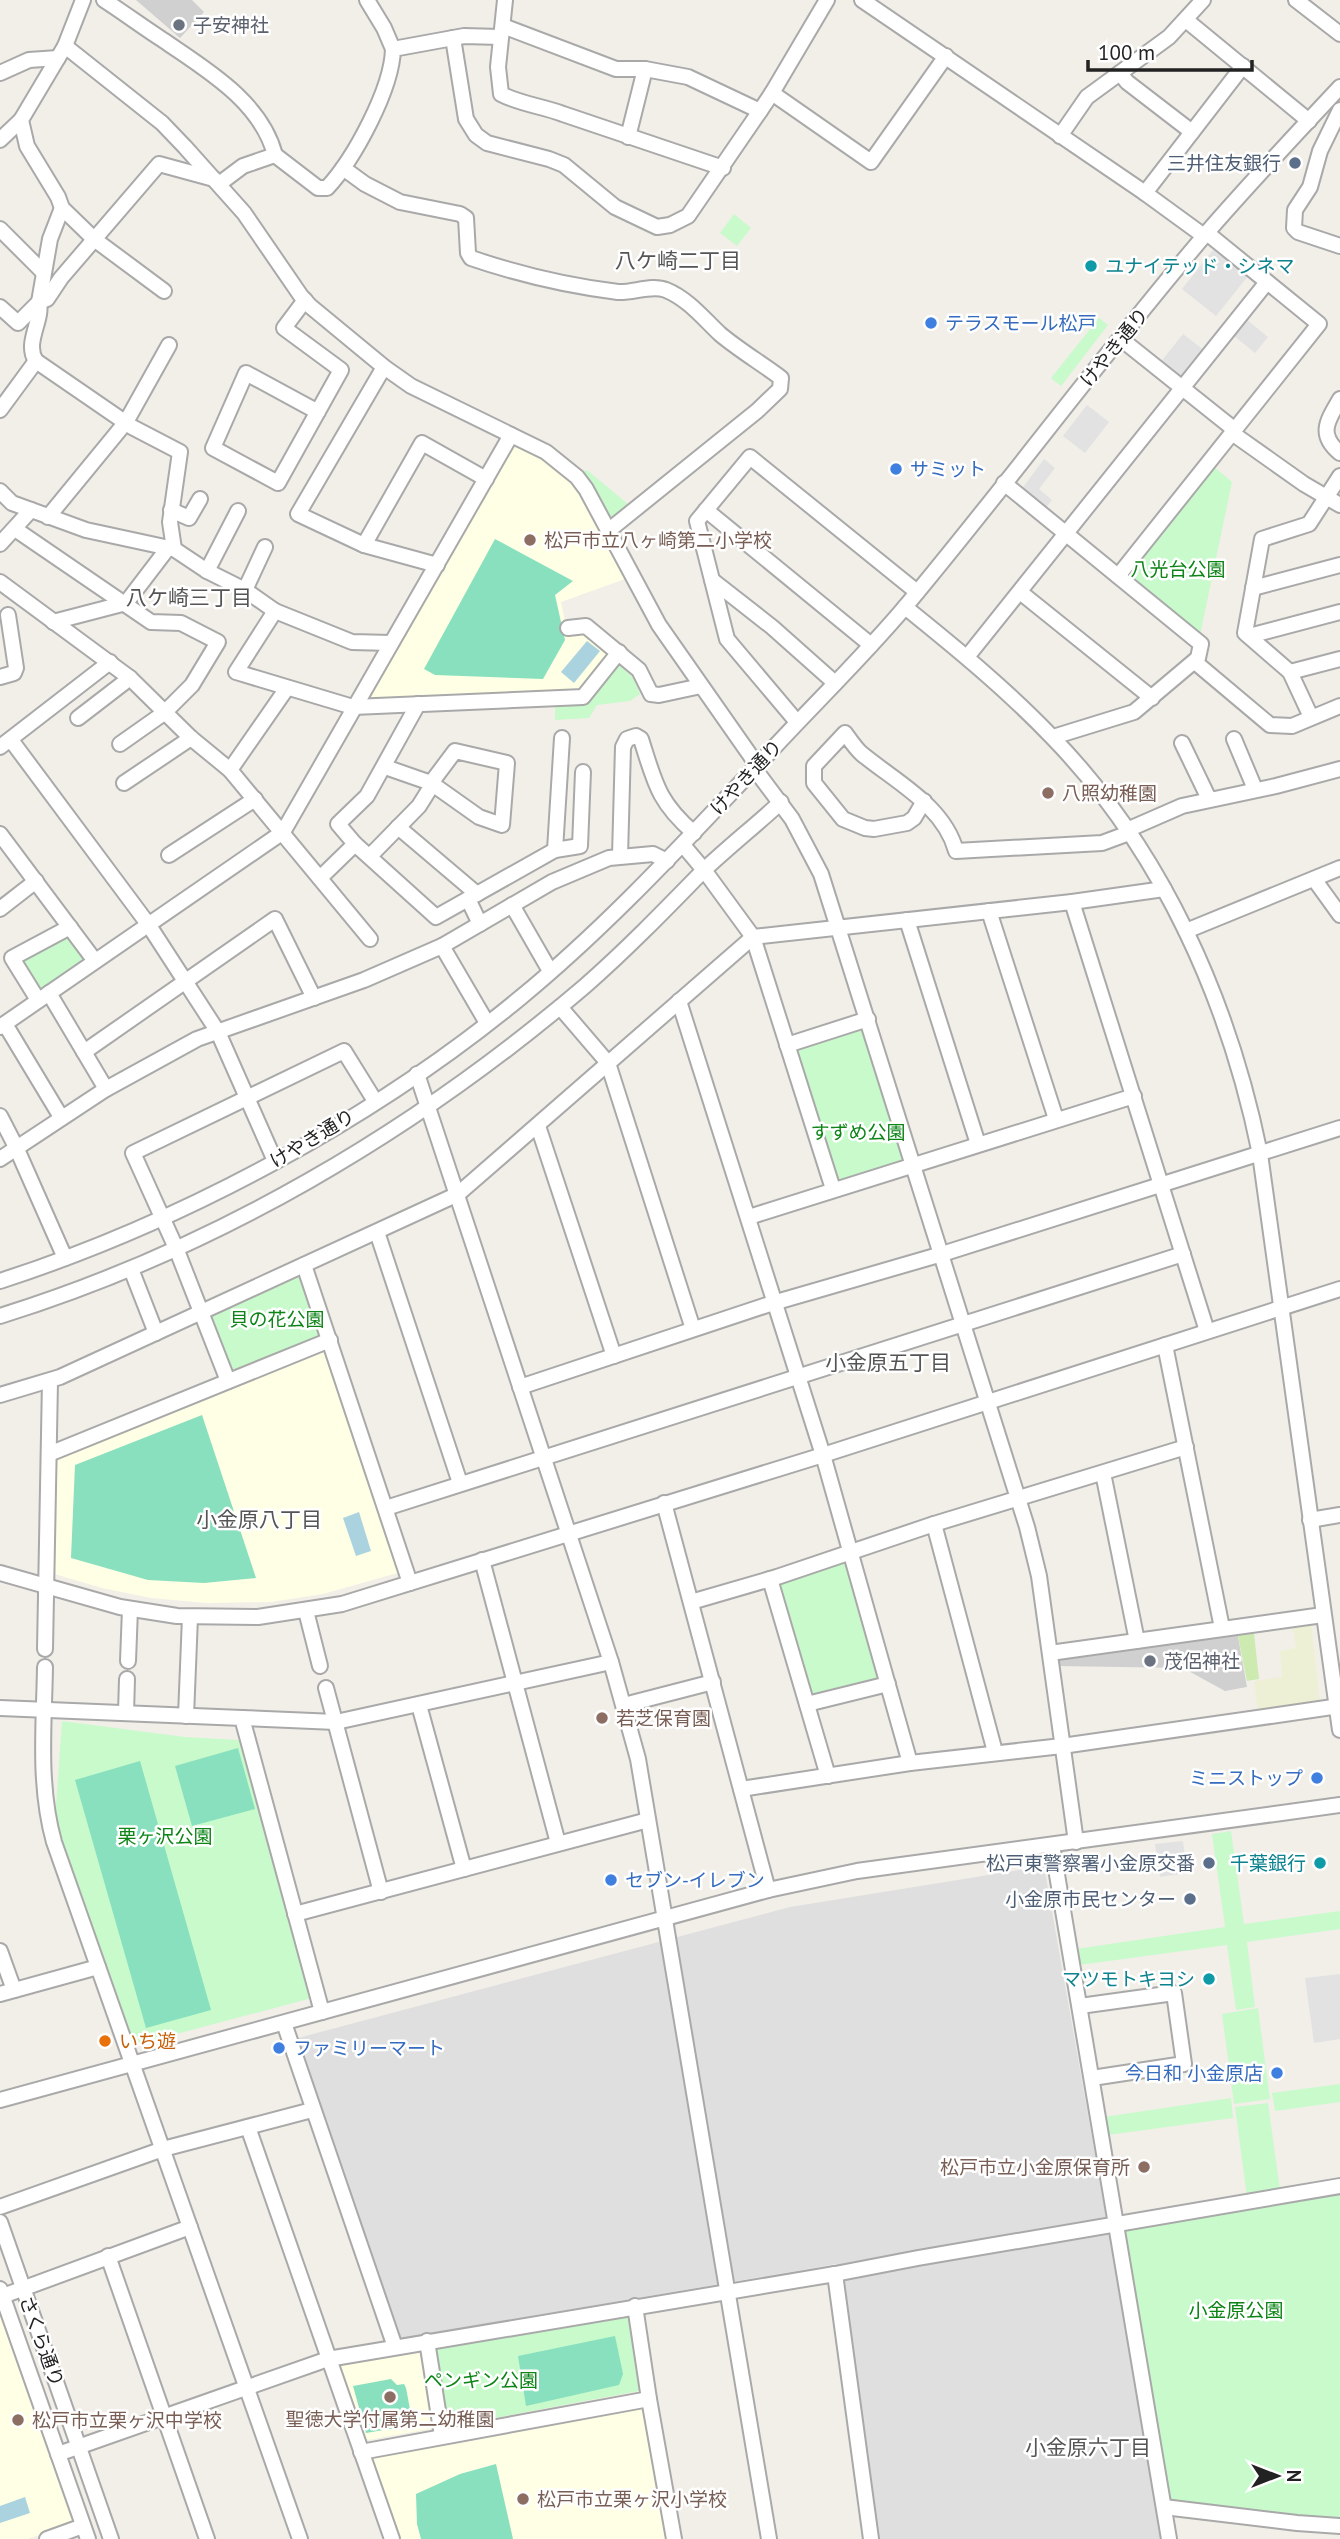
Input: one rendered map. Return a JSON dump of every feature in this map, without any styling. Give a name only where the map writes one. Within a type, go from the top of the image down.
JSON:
[{"type":"street","points":[[0,140],[21,120],[62,52],[83,0]]},
{"type":"street","points":[[104,0],[213,74],[245,104],[270,138],[275,155],[318,188],[327,188],[343,168],[373,116],[393,60],[393,49],[367,0]]},
{"type":"street","points":[[505,0],[498,67],[501,94],[723,168]]},
{"type":"street","points":[[453,37],[466,119],[476,135],[487,143],[564,165],[615,207],[657,227],[670,225],[688,216],[772,93],[827,0]]},
{"type":"street","points":[[862,0],[1206,234],[1319,324],[1118,576]]},
{"type":"street","points":[[1060,136],[1087,97],[1169,37],[1203,0]]},
{"type":"street","points":[[1296,0],[1340,34]]},
{"type":"street","points":[[1186,20],[1309,121]]},
{"type":"street","points":[[393,49],[453,37],[502,32],[616,69],[645,69],[688,77],[760,111]]},
{"type":"street","points":[[0,73],[29,60],[62,52],[162,123],[244,213],[305,300],[384,367],[426,394],[546,452],[577,477],[659,625],[807,844],[821,874],[839,928],[1034,1552],[1076,1842]]},
{"type":"street","points":[[772,93],[871,162],[946,56]]},
{"type":"street","points":[[1145,193],[1243,66]]},
{"type":"street","points":[[628,137],[645,69]]},
{"type":"street","points":[[1120,73],[1127,82],[1192,132]]},
{"type":"street","points":[[1338,100],[1310,187],[1294,216],[1294,228],[1298,232],[1340,246]]},
{"type":"street","name":"けやき通り","points":[[0,1281],[163,1218],[275,1161],[417,1074],[487,1023],[550,971],[667,861],[871,645],[905,607],[1206,234],[1309,121],[1338,100]]},
{"type":"street","points":[[21,120],[27,146],[62,208],[94,239],[164,291]]},
{"type":"street","points":[[0,307],[18,323],[39,302],[47,299],[61,278],[159,164],[216,181],[243,166],[275,155]]},
{"type":"street","points":[[343,168],[365,184],[400,202],[460,214],[466,218],[468,253],[471,258],[501,268],[619,292],[666,289],[781,379],[780,389],[757,411],[608,531]]},
{"type":"street","points":[[54,622],[125,603],[171,549],[171,510],[180,452],[127,422],[36,361],[33,356],[32,343],[41,311],[39,302],[43,272],[50,239],[62,208]]},
{"type":"street","points":[[0,229],[43,272]]},
{"type":"street","points":[[967,657],[1267,282]]},
{"type":"street","points":[[305,300],[284,328],[341,370],[318,412],[278,483],[213,448],[246,373],[318,412]]},
{"type":"street","points":[[1121,339],[1233,432],[1304,484],[1334,501]]},
{"type":"street","points":[[48,517],[127,422],[169,345]]},
{"type":"street","points":[[0,410],[36,361]]},
{"type":"street","points":[[384,367],[298,514],[365,545],[436,565]]},
{"type":"street","points":[[1340,399],[1327,421],[1326,435],[1331,445],[1340,453]]},
{"type":"street","points":[[61,1117],[2,1025],[283,832],[511,435]]},
{"type":"street","points":[[365,545],[422,443],[486,479]]},
{"type":"street","points":[[797,722],[727,639],[697,521],[750,457],[917,592]]},
{"type":"street","points":[[1311,717],[1290,673],[1245,633],[1262,539],[1309,524],[1334,501],[1340,476]]},
{"type":"street","points":[[1004,483],[1201,644],[1195,662],[1134,712],[1053,737]]},
{"type":"street","points":[[0,491],[12,502],[86,530],[171,549],[245,590],[275,611],[352,642],[391,643]]},
{"type":"street","points":[[171,510],[189,518],[200,499]]},
{"type":"street","points":[[0,544],[30,510]]},
{"type":"street","points":[[207,570],[238,510]]},
{"type":"street","points":[[706,510],[871,645]]},
{"type":"street","points":[[15,529],[151,622],[181,623],[218,642],[192,685],[164,713],[120,744]]},
{"type":"street","points":[[245,590],[265,547]]},
{"type":"street","points":[[1253,588],[1340,565]]},
{"type":"street","points":[[712,580],[772,627],[835,683]]},
{"type":"street","points":[[0,582],[130,678],[191,738],[230,770],[370,939]]},
{"type":"street","points":[[1020,592],[1152,698]]},
{"type":"street","points":[[905,607],[967,657],[1053,737],[1128,831],[1164,889],[1212,988],[1230,1036],[1260,1154],[1340,1730]]},
{"type":"street","points":[[0,677],[14,673],[16,668],[4,616],[36,608]]},
{"type":"street","points":[[275,611],[236,672],[353,707],[583,697],[619,652]]},
{"type":"street","points":[[1249,636],[1340,612]]},
{"type":"street","points":[[568,628],[586,626],[619,652],[639,670],[651,694],[659,695],[701,685]]},
{"type":"street","points":[[1290,673],[1340,659]]},
{"type":"street","points":[[110,662],[5,743],[148,924],[218,1032],[275,1161]]},
{"type":"street","points":[[1195,662],[1270,725],[1292,726],[1340,706]]},
{"type":"street","points":[[78,718],[130,678]]},
{"type":"street","points":[[230,770],[287,688]]},
{"type":"street","points":[[418,704],[367,796],[338,824],[355,844],[436,917],[555,850],[580,846],[583,772]]},
{"type":"street","points":[[924,801],[908,823],[865,828],[843,819],[814,783],[814,766],[845,733],[861,753],[924,801],[953,839],[956,852],[1102,843],[1182,806],[1340,769]]},
{"type":"street","points":[[620,856],[623,747],[626,739],[636,736],[641,739],[660,796],[669,810],[694,833]]},
{"type":"street","points":[[124,783],[191,738]]},
{"type":"street","points":[[555,850],[562,738]]},
{"type":"street","points":[[1234,739],[1255,789]]},
{"type":"street","points":[[1182,743],[1209,799]]},
{"type":"street","points":[[370,856],[419,806],[429,790],[430,783],[455,751],[507,763],[502,825],[479,817],[430,783],[384,767]]},
{"type":"street","points":[[170,855],[255,799]]},
{"type":"street","points":[[0,1316],[131,1269],[176,1248],[287,1193],[428,1107],[478,1072],[560,1007],[781,802]]},
{"type":"street","points":[[398,827],[472,896],[481,924]]},
{"type":"street","points":[[1,836],[95,961]]},
{"type":"street","points":[[320,878],[355,844]]},
{"type":"street","points":[[682,845],[705,870],[753,937],[833,1189]]},
{"type":"street","points":[[0,1159],[106,1088],[197,1039],[364,980],[442,946],[570,873],[620,856],[653,854],[667,861]]},
{"type":"street","points":[[1186,931],[1340,868]]},
{"type":"street","points":[[1314,879],[1340,915]]},
{"type":"street","points":[[0,909],[36,881]]},
{"type":"street","points":[[0,1395],[50,1381],[458,1194],[753,937],[1150,893],[1164,889]]},
{"type":"street","points":[[1072,902],[1207,1331]]},
{"type":"street","points":[[512,905],[550,971]]},
{"type":"street","points":[[989,911],[1056,1119]]},
{"type":"street","points":[[84,1052],[275,919],[314,998]]},
{"type":"street","points":[[908,920],[978,1144]]},
{"type":"street","points":[[70,927],[12,958],[84,1052],[106,1088]]},
{"type":"street","points":[[442,946],[487,1023]]},
{"type":"street","points":[[679,1001],[823,1455],[910,1763]]},
{"type":"street","points":[[560,1007],[608,1063],[693,1329]]},
{"type":"street","points":[[788,1045],[868,1019]]},
{"type":"street","points":[[228,1381],[176,1248],[133,1153],[344,1051],[375,1101]]},
{"type":"street","points":[[417,1074],[611,1662],[638,1759],[769,2539]]},
{"type":"street","points":[[749,1217],[1134,1096]]},
{"type":"street","points":[[0,1116],[65,1258]]},
{"type":"street","points":[[538,1126],[614,1356]]},
{"type":"street","points":[[520,1387],[773,1303],[942,1254],[1340,1128]]},
{"type":"street","points":[[377,1232],[460,1483]]},
{"type":"street","points":[[386,1508],[1182,1254]]},
{"type":"street","points":[[304,1265],[410,1583]]},
{"type":"street","points":[[131,1269],[156,1333]]},
{"type":"street","points":[[0,1573],[130,1609],[190,1617],[258,1617],[359,1600],[1340,1289]]},
{"type":"street","points":[[49,1454],[330,1340]]},
{"type":"street","points":[[1165,1345],[1222,1628]]},
{"type":"street","points":[[45,1649],[50,1381]]},
{"type":"street","points":[[691,1602],[1186,1447]]},
{"type":"street","points":[[1103,1473],[1137,1641]]},
{"type":"street","points":[[664,1503],[768,1890]]},
{"type":"street","points":[[1310,1520],[1340,1515]]},
{"type":"street","points":[[934,1524],[995,1752]]},
{"type":"street","points":[[482,1560],[558,1843]]},
{"type":"street","points":[[770,1579],[828,1776]]},
{"type":"street","points":[[128,1661],[130,1609]]},
{"type":"street","points":[[306,1611],[320,1666]]},
{"type":"street","points":[[1050,1653],[1323,1615]]},
{"type":"street","points":[[186,1716],[190,1617]]},
{"type":"street","points":[[0,1708],[336,1723],[611,1662]]},
{"type":"street","points":[[45,1667],[42,1774],[47,1817],[300,2539]]},
{"type":"street","points":[[126,1713],[127,1679]]},
{"type":"street","points":[[624,1705],[713,1682]]},
{"type":"street","points":[[807,1704],[888,1684]]},
{"type":"street","points":[[326,1688],[381,1892]]},
{"type":"street","points":[[419,1705],[464,1869]]},
{"type":"street","points":[[741,1790],[910,1763],[1062,1745],[1338,1706]]},
{"type":"street","points":[[242,1718],[322,2012]]},
{"type":"street","points":[[0,2100],[768,1890],[857,1871],[1340,1805]]},
{"type":"street","points":[[295,1914],[648,1820]]},
{"type":"street","points":[[1052,1845],[1169,2539]]},
{"type":"street","points":[[0,1951],[7,1992],[98,1967]]},
{"type":"street","points":[[1080,2006],[1174,1993],[1184,2064],[1092,2078]]},
{"type":"street","points":[[284,2023],[395,2347]]},
{"type":"street","points":[[0,2207],[163,2150],[313,2110]]},
{"type":"street","points":[[248,2127],[392,2539]]},
{"type":"street","points":[[58,2454],[328,2359],[1340,2186]]},
{"type":"street","name":"さくら通り","points":[[0,2222],[111,2539]]},
{"type":"street","points":[[1,2294],[190,2227]]},
{"type":"street","points":[[108,2256],[207,2539]]},
{"type":"street","points":[[835,2274],[871,2539]]},
{"type":"street","name":"さくら通り","points":[[1,2294],[86,2533]]},
{"type":"street","points":[[635,2306],[674,2539]]},
{"type":"street","points":[[427,2341],[442,2437]]},
{"type":"street","points":[[361,2452],[649,2399]]},
{"type":"street","points":[[1164,2507],[1297,2523],[1340,2525]]},
{"type":"street","points":[[47,2539],[86,2533]]},
{"type":"shaded area","name":"子安神社","points":[[136,0],[192,0],[204,12],[180,38]]},
{"type":"shaded area","points":[[1213,250],[1248,276],[1216,316],[1182,289]]},
{"type":"shaded area","points":[[1246,319],[1268,337],[1255,353],[1233,335]]},
{"type":"shaded area","points":[[1183,334],[1205,351],[1181,380],[1160,363]]},
{"type":"shaded area","points":[[1087,405],[1109,422],[1085,453],[1063,436]]},
{"type":"shaded area","name":"松戸市立八ヶ崎第二小学校","points":[[514,442],[564,473],[577,487],[625,579],[561,602],[567,631],[585,628],[611,654],[579,694],[368,702],[364,698]]},
{"type":"shaded area","points":[[1044,459],[1055,468],[1039,489],[1052,500],[1044,510],[1021,490]]},
{"type":"shaded area","points":[[324,1347],[328,1349],[401,1572],[323,1594],[271,1602],[206,1603],[151,1598],[102,1588],[51,1573],[53,1460]]},
{"type":"shaded area","points":[[1311,1621],[1320,1703],[1258,1712],[1254,1681],[1282,1677],[1280,1651],[1296,1648],[1292,1623]]},
{"type":"shaded area","name":"茂侶神社","points":[[1237,1631],[1247,1687],[1225,1691],[1183,1668],[1058,1666],[1060,1655]]},
{"type":"shaded area","points":[[1183,1841],[1187,1873],[1160,1877],[1155,1844]]},
{"type":"shaded area","points":[[1044,1866],[1163,2539],[877,2539],[836,2264],[398,2339],[298,2038],[790,1907]]},
{"type":"shaded area","points":[[1340,1974],[1340,2039],[1314,2043],[1305,1978]]},
{"type":"shaded area","name":"松戸市立栗ヶ沢中学校","points":[[0,2316],[73,2523],[28,2539],[0,2539]]},
{"type":"shaded area","name":"聖徳大学付属第二幼稚園","points":[[420,2349],[425,2353],[435,2428],[368,2440],[362,2436],[338,2369],[340,2363]]},
{"type":"shaded area","name":"松戸市立栗ヶ沢小学校","points":[[647,2407],[667,2539],[398,2539],[371,2459],[376,2454]]},
{"type":"green space","points":[[734,214],[751,228],[737,246],[720,233]]},
{"type":"green space","points":[[1099,318],[1108,325],[1061,386],[1051,378]]},
{"type":"green space","name":"八光台公園","points":[[1212,465],[1232,482],[1200,635],[1129,577],[1128,572]]},
{"type":"green space","points":[[587,470],[629,505],[610,518],[581,473]]},
{"type":"green space","points":[[495,539],[573,581],[555,595],[565,640],[543,679],[435,675],[424,669]]},
{"type":"green space","points":[[620,665],[635,680],[640,694],[630,701],[597,705],[589,718],[555,720],[555,707],[584,705]]},
{"type":"green space","points":[[68,936],[84,962],[42,993],[21,961]]},
{"type":"green space","name":"すずめ公園","points":[[861,1025],[906,1159],[904,1162],[840,1183],[835,1180],[794,1051],[796,1046]]},
{"type":"green space","name":"貝の花公園","points":[[297,1272],[303,1275],[322,1338],[234,1373],[230,1372],[209,1313]]},
{"type":"green space","points":[[202,1415],[256,1578],[204,1583],[148,1580],[71,1558],[75,1465]]},
{"type":"green space","points":[[850,1554],[886,1676],[810,1698],[777,1577]]},
{"type":"green space","points":[[1253,1624],[1259,1679],[1247,1681],[1236,1626]]},
{"type":"green space","name":"栗ヶ沢公園","points":[[62,1721],[185,1737],[239,1740],[312,1998],[135,2045],[55,1820]]},
{"type":"green space","points":[[238,1748],[255,1809],[192,1826],[175,1766]]},
{"type":"green space","points":[[140,1761],[211,2010],[146,2028],[75,1780]]},
{"type":"green space","points":[[1231,1831],[1244,1924],[1340,1911],[1340,1929],[1247,1942],[1255,2007],[1236,2010],[1227,1945],[1079,1965],[1076,1949],[1225,1927],[1212,1834]]},
{"type":"green space","points":[[1258,2008],[1270,2099],[1234,2104],[1222,2014]]},
{"type":"green space","points":[[1340,2084],[1340,2102],[1275,2111],[1272,2093]]},
{"type":"green space","points":[[1231,2098],[1233,2118],[1108,2135],[1104,2117]]},
{"type":"green space","points":[[1268,2103],[1280,2190],[1247,2197],[1235,2107]]},
{"type":"green space","name":"小金原公園","points":[[1340,2186],[1340,2525],[1164,2507],[1116,2224]]},
{"type":"green space","name":"ペンギン公園","points":[[627,2314],[633,2318],[644,2390],[447,2427],[435,2346]]},
{"type":"green space","points":[[615,2336],[623,2374],[619,2385],[526,2406],[518,2356]]},
{"type":"green space","points":[[391,2379],[397,2385],[404,2384],[406,2388],[413,2425],[366,2433],[353,2386]]},
{"type":"green space","points":[[496,2464],[513,2539],[421,2539],[417,2524],[416,2494],[460,2474]]},
{"type":"water","points":[[587,641],[600,651],[574,683],[561,672]]},
{"type":"water","points":[[359,1512],[371,1551],[356,1556],[343,1518]]},
{"type":"water","points":[[25,2497],[30,2513],[0,2523],[0,2506]]},
{"type":"place","name":"子安神社","points":[[179,25]]},
{"type":"place","name":"三井住友銀行","points":[[1295,163]]},
{"type":"place","name":"ユナイテッド・シネマ","points":[[1091,266]]},
{"type":"place","name":"テラスモール松戸","points":[[931,323]]},
{"type":"place","name":"サミット","points":[[896,469]]},
{"type":"place","name":"松戸市立八ヶ崎第二小学校","points":[[530,540]]},
{"type":"place","name":"八照幼稚園","points":[[1048,793]]},
{"type":"place","name":"茂侶神社","points":[[1150,1661]]},
{"type":"place","name":"若芝保育園","points":[[602,1718]]},
{"type":"place","name":"ミニストップ","points":[[1317,1778]]},
{"type":"place","name":"松戸東警察署小金原交番","points":[[1209,1863]]},
{"type":"place","name":"千葉銀行","points":[[1320,1863]]},
{"type":"place","name":"セブン-イレブン","points":[[611,1880]]},
{"type":"place","name":"小金原市民センター","points":[[1190,1899]]},
{"type":"place","name":"マツモトキヨシ","points":[[1209,1979]]},
{"type":"place","name":"いち遊","points":[[105,2041]]},
{"type":"place","name":"ファミリーマート","points":[[279,2048]]},
{"type":"place","name":"今日和 小金原店","points":[[1277,2073]]},
{"type":"place","name":"松戸市立小金原保育所","points":[[1144,2167]]},
{"type":"place","name":"聖徳大学付属第二幼稚園","points":[[390,2397]]},
{"type":"place","name":"松戸市立栗ヶ沢中学校","points":[[18,2420]]},
{"type":"place","name":"松戸市立栗ヶ沢小学校","points":[[523,2499]]},
{"type":"district","name":"八ケ崎二丁目","points":[[678,260]]},
{"type":"district","name":"八ケ崎三丁目","points":[[189,597]]},
{"type":"district","name":"小金原五丁目","points":[[888,1362]]},
{"type":"district","name":"小金原八丁目","points":[[259,1519]]},
{"type":"district","name":"小金原六丁目","points":[[1088,2447]]}]
